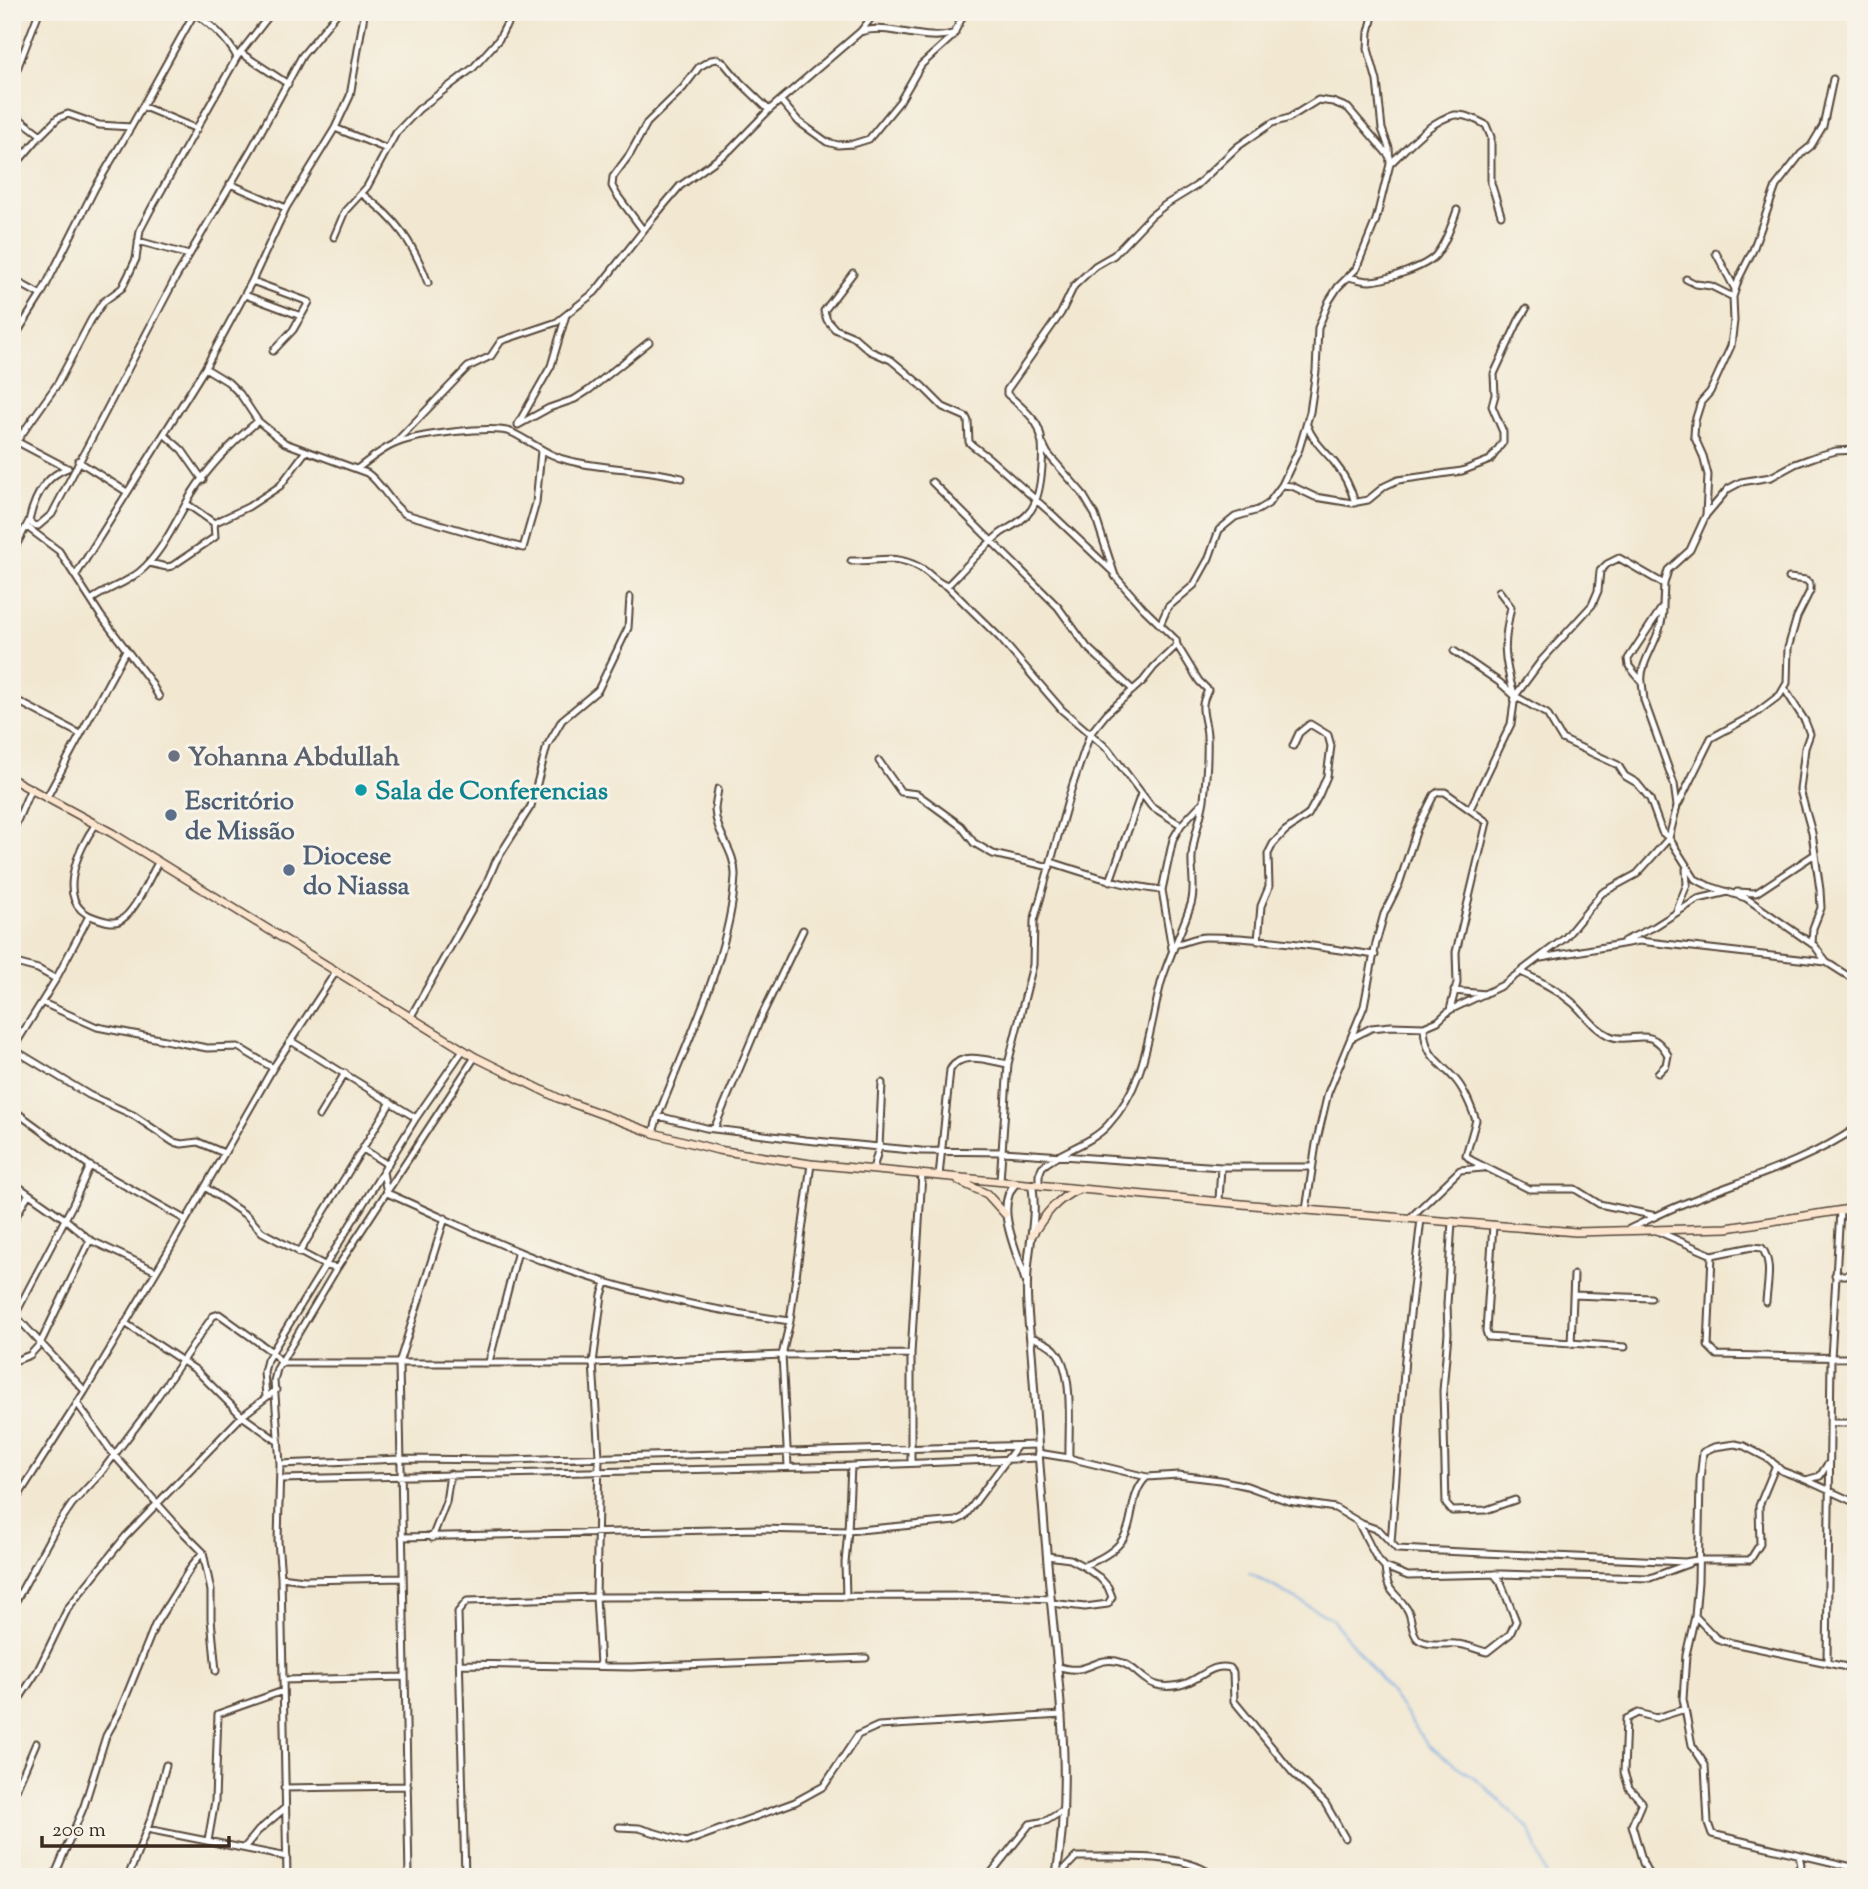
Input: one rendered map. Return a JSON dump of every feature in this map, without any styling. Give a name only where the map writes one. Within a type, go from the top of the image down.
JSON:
[{"type":"main road","points":[[12,779],[96,824],[475,1057],[558,1098],[653,1133],[718,1150],[811,1164],[1576,1232],[1727,1228],[1856,1208]]},
{"type":"main road","points":[[948,1177],[987,1194],[1006,1214]]},
{"type":"main road","points":[[1032,1235],[1059,1200],[1079,1189]]},
{"type":"street","points":[[12,82],[40,12]]},
{"type":"street","points":[[12,341],[41,295],[95,188],[144,107],[195,12],[220,33],[239,55],[288,84]]},
{"type":"street","points":[[71,469],[15,440],[58,383],[103,302],[122,288],[136,259],[140,230],[150,209],[239,55],[272,12]]},
{"type":"street","points":[[28,524],[38,526],[48,519],[71,469],[78,461],[189,255],[302,55],[338,12]]},
{"type":"street","points":[[334,237],[345,211],[354,199],[362,194],[396,133],[419,108],[472,68],[489,51],[516,12]]},
{"type":"street","points":[[356,469],[394,444],[468,367],[491,355],[501,341],[545,327],[596,292],[680,186],[730,150],[769,110],[860,32],[876,12]]},
{"type":"street","points":[[781,101],[799,122],[827,142],[838,145],[862,142],[876,132],[904,95],[921,65],[955,33],[965,12]]},
{"type":"street","points":[[1055,12],[1086,17],[1126,12]]},
{"type":"street","points":[[1160,625],[1168,607],[1194,585],[1209,558],[1219,530],[1235,517],[1268,504],[1282,485],[1299,449],[1307,425],[1316,370],[1318,328],[1338,287],[1356,269],[1376,220],[1390,161],[1368,48],[1374,12]]},
{"type":"street","points":[[76,575],[205,368],[245,295],[286,208],[335,128],[349,96],[364,15]]},
{"type":"street","points":[[860,32],[872,28],[941,38],[955,33]]},
{"type":"street","points":[[643,230],[617,195],[612,186],[613,177],[630,154],[647,123],[683,88],[699,67],[718,59],[769,110]]},
{"type":"street","points":[[1706,515],[1708,475],[1694,436],[1695,421],[1701,402],[1710,392],[1731,346],[1734,321],[1732,297],[1776,186],[1801,154],[1811,146],[1823,126],[1833,79]]},
{"type":"street","points":[[947,586],[992,542],[1021,521],[1036,499],[1042,459],[1037,423],[1007,394],[1007,390],[1061,313],[1074,286],[1095,267],[1114,256],[1158,210],[1196,186],[1237,147],[1272,122],[1289,118],[1318,100],[1348,108],[1390,161]]},
{"type":"street","points":[[144,107],[197,129]]},
{"type":"street","points":[[12,113],[41,135]]},
{"type":"street","points":[[12,169],[58,118],[68,114],[99,125],[131,127]]},
{"type":"street","points":[[1390,161],[1436,125],[1457,115],[1473,118],[1486,125],[1491,137],[1491,183],[1501,215]]},
{"type":"street","points":[[335,128],[387,149]]},
{"type":"street","points":[[230,184],[286,208]]},
{"type":"street","points":[[362,194],[384,210],[400,229],[412,246],[428,283]]},
{"type":"street","points":[[1349,277],[1367,281],[1380,279],[1426,264],[1445,241],[1457,210]]},
{"type":"street","points":[[138,242],[189,255]]},
{"type":"street","points":[[1717,253],[1735,289]]},
{"type":"street","points":[[853,273],[825,308],[827,320],[835,329],[854,337],[870,351],[891,360],[943,407],[966,417],[969,442],[1036,499],[1114,573],[1143,608],[1176,640],[1199,681],[1208,690],[1202,702],[1207,736],[1203,802],[1191,860],[1194,888],[1191,904],[1173,947],[1156,1002],[1154,1022],[1137,1083],[1107,1127],[1042,1167],[1035,1185],[1027,1284],[1038,1456],[1062,1715],[1065,1784],[1062,1843],[1056,1877]]},
{"type":"street","points":[[12,279],[41,295]]},
{"type":"street","points":[[1686,279],[1696,284],[1711,286],[1732,297]]},
{"type":"street","points":[[252,281],[307,300],[308,304],[293,330],[273,351]]},
{"type":"street","points":[[245,295],[301,316]]},
{"type":"street","points":[[1282,485],[1292,486],[1315,497],[1355,503],[1368,500],[1385,486],[1398,480],[1462,471],[1490,460],[1503,442],[1503,432],[1492,406],[1495,395],[1494,374],[1518,320],[1526,309]]},
{"type":"street","points":[[518,425],[551,366],[566,314]]},
{"type":"street","points":[[12,326],[18,331]]},
{"type":"street","points":[[511,431],[549,408],[582,394],[649,342]]},
{"type":"street","points":[[205,368],[234,388],[258,421],[285,443],[374,477],[395,506],[405,514],[523,548],[536,503],[541,451]]},
{"type":"street","points":[[92,600],[138,573],[149,563],[203,480],[235,441],[258,421]]},
{"type":"street","points":[[1307,425],[1319,447],[1346,479],[1355,503]]},
{"type":"street","points":[[394,444],[430,433],[511,431],[541,451],[571,461],[659,471],[681,478]]},
{"type":"street","points":[[165,435],[182,450],[203,480]]},
{"type":"street","points":[[1041,440],[1048,454],[1082,493],[1095,515],[1114,573]]},
{"type":"street","points":[[1677,806],[1674,780],[1644,700],[1642,682],[1642,671],[1661,630],[1664,584],[1668,570],[1690,550],[1706,515],[1728,489],[1741,482],[1771,477],[1816,456],[1856,450]]},
{"type":"street","points":[[214,523],[248,507],[280,486],[306,451]]},
{"type":"street","points":[[78,461],[127,492]]},
{"type":"street","points":[[12,553],[50,477],[71,469]]},
{"type":"street","points":[[932,482],[1058,607],[1087,647],[1133,690]]},
{"type":"street","points":[[187,504],[214,523]]},
{"type":"street","points":[[149,563],[167,567],[172,565],[215,537],[214,523]]},
{"type":"street","points":[[28,524],[59,551],[159,697]]},
{"type":"street","points":[[851,561],[894,557],[922,569],[940,584],[947,586],[1000,638],[1062,710],[1108,748],[1141,794],[1157,811],[1181,825]]},
{"type":"street","points":[[1515,696],[1541,661],[1592,604],[1598,592],[1598,576],[1607,564],[1615,559],[1625,560],[1664,584]]},
{"type":"street","points":[[1352,1038],[1371,1028],[1424,1027],[1438,1021],[1450,1010],[1503,985],[1565,938],[1602,893],[1637,874],[1669,838],[1677,806],[1711,738],[1755,714],[1780,695],[1784,688],[1787,682],[1788,648],[1797,617],[1810,590],[1810,584],[1806,580],[1789,578]]},
{"type":"street","points":[[1470,809],[1511,724],[1515,696],[1507,672],[1504,641],[1511,607],[1499,591]]},
{"type":"street","points":[[410,1018],[486,884],[496,860],[531,806],[547,746],[562,720],[597,690],[628,628],[630,597]]},
{"type":"street","points":[[1642,682],[1629,666],[1628,659],[1663,606]]},
{"type":"street","points":[[1000,1181],[1007,1064],[1033,965],[1034,922],[1090,734],[1107,713],[1177,645]]},
{"type":"street","points":[[47,797],[127,650]]},
{"type":"street","points":[[1454,651],[1515,696],[1547,714],[1562,739],[1618,765],[1625,776],[1637,783],[1650,799],[1662,832],[1676,847],[1695,879],[1709,886],[1756,894],[1815,853]]},
{"type":"street","points":[[1784,688],[1805,720],[1810,734],[1805,748],[1800,790],[1812,833],[1821,908],[1813,928],[1812,944]]},
{"type":"street","points":[[13,700],[80,734]]},
{"type":"street","points":[[1258,941],[1261,906],[1269,887],[1268,854],[1285,831],[1308,815],[1327,776],[1331,746],[1328,735],[1310,724],[1299,733],[1293,746]]},
{"type":"street","points":[[879,761],[901,792],[917,794],[925,799],[961,827],[978,846],[1003,857],[1051,865],[1135,887],[1162,890]]},
{"type":"street","points":[[12,832],[31,788]]},
{"type":"street","points":[[653,1133],[727,930],[735,872],[731,853],[719,830],[715,809],[718,789]]},
{"type":"street","points":[[1306,1210],[1328,1093],[1364,1006],[1380,926],[1388,901],[1399,884],[1417,829],[1438,792],[1445,792],[1487,822],[1456,952],[1457,983],[1450,1010]]},
{"type":"street","points":[[1110,881],[1141,794]]},
{"type":"street","points":[[1173,947],[1162,890],[1173,839],[1181,825],[1203,802]]},
{"type":"street","points":[[96,824],[74,869],[71,886],[73,898],[79,908],[89,916],[118,922],[127,916],[158,863]]},
{"type":"street","points":[[1676,912],[1687,884],[1685,866]]},
{"type":"street","points":[[1618,944],[1654,927],[1698,899],[1730,891],[1767,911],[1812,944],[1822,954],[1825,962]]},
{"type":"street","points":[[89,916],[43,1003],[13,1049],[89,1096],[133,1115],[173,1142],[198,1142],[223,1153]]},
{"type":"street","points":[[714,1129],[762,1015],[803,930]]},
{"type":"street","points":[[1173,947],[1204,937],[1374,956]]},
{"type":"street","points":[[1538,959],[1639,941],[1825,962],[1856,981]]},
{"type":"street","points":[[12,962],[38,969],[56,979]]},
{"type":"street","points":[[1521,972],[1549,986],[1572,1002],[1606,1035],[1615,1038],[1640,1035],[1663,1046],[1668,1055],[1666,1065],[1658,1073]]},
{"type":"street","points":[[12,1506],[85,1391],[273,1068],[335,973]]},
{"type":"street","points":[[1454,991],[1485,994]]},
{"type":"street","points":[[43,1003],[97,1027],[207,1048],[238,1047],[273,1068]]},
{"type":"street","points":[[1424,1027],[1424,1039],[1429,1053],[1459,1083],[1473,1110],[1476,1120],[1466,1155],[1483,1168],[1529,1189],[1575,1189],[1599,1204],[1656,1216]]},
{"type":"street","points":[[12,1028],[22,1032]]},
{"type":"street","points":[[291,1041],[416,1118]]},
{"type":"street","points":[[266,1397],[264,1372],[267,1360],[416,1118],[463,1050]]},
{"type":"street","points":[[287,1877],[278,1541],[281,1479],[274,1381],[277,1369],[337,1268],[475,1057]]},
{"type":"street","points":[[939,1176],[950,1070],[954,1063],[964,1058],[1007,1064]]},
{"type":"street","points":[[319,1116],[345,1073]]},
{"type":"street","points":[[873,1168],[879,1147],[882,1083]]},
{"type":"street","points":[[299,1253],[391,1101]]},
{"type":"street","points":[[12,1109],[90,1166],[186,1220]]},
{"type":"street","points":[[657,1116],[714,1129],[879,1147],[1003,1152],[1221,1167],[1312,1167]]},
{"type":"street","points":[[1623,1232],[1656,1216],[1797,1160],[1856,1128]]},
{"type":"street","points":[[363,1149],[388,1165]]},
{"type":"street","points":[[788,1466],[782,1355],[790,1321],[811,1164]]},
{"type":"street","points":[[85,1391],[14,1314],[90,1166]]},
{"type":"street","points":[[1219,1200],[1221,1167]]},
{"type":"street","points":[[1410,1218],[1460,1170],[1483,1168]]},
{"type":"street","points":[[383,1172],[387,1193]]},
{"type":"street","points":[[911,1463],[911,1354],[922,1174]]},
{"type":"street","points":[[12,1182],[90,1240],[156,1271]]},
{"type":"street","points":[[1016,1182],[1006,1198],[1006,1214],[1027,1284]]},
{"type":"street","points":[[205,1186],[247,1216],[262,1232],[326,1266],[337,1268]]},
{"type":"street","points":[[387,1193],[518,1251],[606,1283],[729,1312],[790,1321]]},
{"type":"street","points":[[12,1223],[28,1195]]},
{"type":"street","points":[[1827,1661],[1831,1358],[1840,1211]]},
{"type":"street","points":[[409,1877],[399,1363],[445,1219]]},
{"type":"street","points":[[1391,1543],[1405,1358],[1421,1219]]},
{"type":"street","points":[[1452,1222],[1443,1391],[1446,1504],[1452,1511],[1486,1510],[1515,1500]]},
{"type":"street","points":[[1493,1225],[1486,1335],[1491,1339],[1625,1347]]},
{"type":"street","points":[[1657,1231],[1713,1255],[1752,1247],[1762,1248],[1767,1256],[1768,1267],[1766,1302]]},
{"type":"street","points":[[12,1362],[30,1355],[40,1344],[90,1240]]},
{"type":"street","points":[[489,1362],[518,1251]]},
{"type":"street","points":[[1713,1255],[1708,1346],[1712,1352],[1717,1355],[1856,1359]]},
{"type":"street","points":[[1571,1345],[1574,1275]]},
{"type":"street","points":[[1835,1275],[1856,1275]]},
{"type":"street","points":[[600,1665],[596,1597],[599,1456],[593,1363],[602,1294],[606,1283]]},
{"type":"street","points":[[1573,1295],[1651,1298]]},
{"type":"street","points":[[12,1608],[55,1529],[72,1504],[114,1455],[213,1317],[219,1314],[272,1352],[282,1363],[593,1363],[782,1355],[911,1354]]},
{"type":"street","points":[[125,1323],[184,1360],[228,1399],[242,1416],[277,1441]]},
{"type":"street","points":[[1031,1337],[1056,1351],[1063,1366],[1068,1384],[1069,1458]]},
{"type":"street","points":[[12,1710],[38,1670],[68,1608],[125,1537],[242,1416],[276,1390]]},
{"type":"street","points":[[77,1404],[114,1455],[203,1552],[211,1591],[216,1671]]},
{"type":"street","points":[[1830,1423],[1856,1423]]},
{"type":"street","points":[[1856,1503],[1789,1475],[1769,1459],[1735,1444],[1714,1447],[1703,1452],[1700,1460],[1698,1583],[1683,1681],[1692,1745],[1705,1765],[1709,1830],[1719,1836],[1856,1868]]},
{"type":"street","points":[[280,1464],[1038,1445]]},
{"type":"street","points":[[402,1538],[758,1529],[848,1531],[957,1521],[964,1517],[1017,1446]]},
{"type":"street","points":[[281,1479],[851,1466],[1038,1456],[1069,1458],[1147,1477],[1178,1475],[1247,1486],[1288,1501],[1335,1508],[1356,1521],[1379,1530],[1397,1549],[1685,1562],[1750,1560],[1760,1544],[1759,1506],[1776,1465]]},
{"type":"street","points":[[508,1460],[510,1472]]},
{"type":"street","points":[[1806,1480],[1820,1476],[1828,1462]]},
{"type":"street","points":[[846,1597],[845,1563],[851,1466]]},
{"type":"street","points":[[432,1538],[446,1503],[450,1474]]},
{"type":"street","points":[[1083,1566],[1121,1542],[1139,1484],[1147,1477]]},
{"type":"street","points":[[1356,1521],[1364,1531],[1376,1558],[1385,1567],[1408,1576],[1494,1574],[1650,1578],[1698,1560]]},
{"type":"street","points":[[54,1877],[84,1806],[106,1736],[120,1712],[155,1625],[203,1552]]},
{"type":"street","points":[[465,1877],[458,1612],[467,1601],[596,1597],[984,1596],[1051,1601],[1085,1607],[1108,1604],[1112,1597],[1108,1587],[1083,1566],[1070,1559],[1047,1556]]},
{"type":"street","points":[[1385,1567],[1386,1582],[1396,1599],[1406,1606],[1412,1628],[1419,1639],[1431,1644],[1458,1644],[1487,1652],[1510,1634],[1516,1620],[1501,1583],[1494,1574]]},
{"type":"street","points":[[281,1577],[304,1580],[402,1578]]},
{"type":"street","points":[[1695,1616],[1716,1638],[1856,1669]]},
{"type":"street","points":[[461,1664],[631,1667],[866,1658]]},
{"type":"street","points":[[1057,1666],[1079,1671],[1109,1661],[1118,1661],[1150,1684],[1169,1687],[1184,1685],[1216,1667],[1230,1668],[1233,1672],[1234,1701],[1293,1773],[1325,1803],[1346,1838]]},
{"type":"street","points":[[283,1680],[404,1676]]},
{"type":"street","points":[[208,1841],[215,1801],[218,1714],[283,1691]]},
{"type":"street","points":[[1650,1877],[1632,1825],[1642,1802],[1629,1788],[1624,1772],[1626,1719],[1638,1713],[1656,1718],[1685,1709]]},
{"type":"street","points":[[619,1827],[639,1828],[686,1842],[795,1802],[824,1786],[858,1735],[878,1726],[1062,1715]]},
{"type":"street","points":[[12,1799],[36,1743]]},
{"type":"street","points":[[128,1877],[147,1829],[166,1765]]},
{"type":"street","points":[[284,1788],[408,1786]]},
{"type":"street","points":[[244,1848],[258,1830],[285,1808]]},
{"type":"street","points":[[988,1877],[1030,1824],[1046,1821],[1064,1811]]},
{"type":"street","points":[[147,1829],[287,1857]]},
{"type":"street","points":[[1791,1877],[1801,1865],[1799,1855]]},
{"type":"street","points":[[1056,1877],[1076,1857],[1182,1861],[1209,1872],[1214,1877]]},
{"type":"waterway","points":[[1249,1573],[1332,1619],[1379,1677],[1428,1745],[1482,1784],[1530,1830],[1547,1877]]},
{"type":"place","name":"Yohanna Abdullah","points":[[174,756]]},
{"type":"place","name":"Sala de Conferencias","points":[[361,790]]},
{"type":"place","name":"Escritório de Missão","points":[[171,815]]},
{"type":"place","name":"Diocese do Niassa","points":[[289,870]]}]
